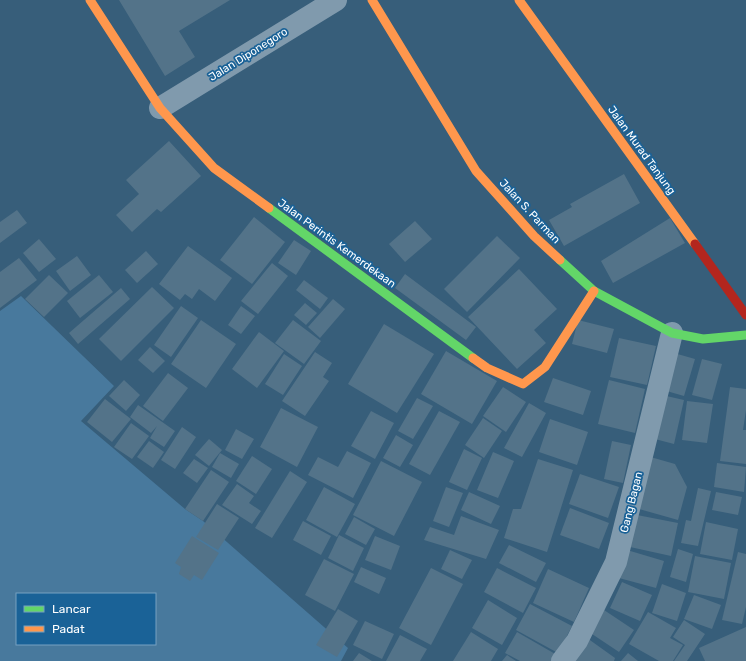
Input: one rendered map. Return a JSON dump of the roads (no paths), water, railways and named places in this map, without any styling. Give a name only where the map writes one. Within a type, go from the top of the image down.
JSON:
[{"type":"street","name":"Jalan Perintis Kemerdekaan","points":[[90,0],[160,108],[214,168],[487,368],[522,384],[545,367],[594,291]]},
{"type":"street","name":"Jalan Diponegoro","points":[[160,108],[336,0]]},
{"type":"street","name":"Jalan S. Parman","points":[[372,0],[476,171],[534,236],[594,291],[672,333],[702,339],[746,335]]},
{"type":"street","name":"Jalan Murad Tanjung","points":[[519,0],[746,314]]},
{"type":"street","name":"Gang Bagan","points":[[562,661],[577,641],[616,562],[672,333]]},
{"type":"water","points":[[21,296],[114,386],[81,421],[185,509],[203,521],[348,648],[341,661],[0,661],[0,311]]}]
